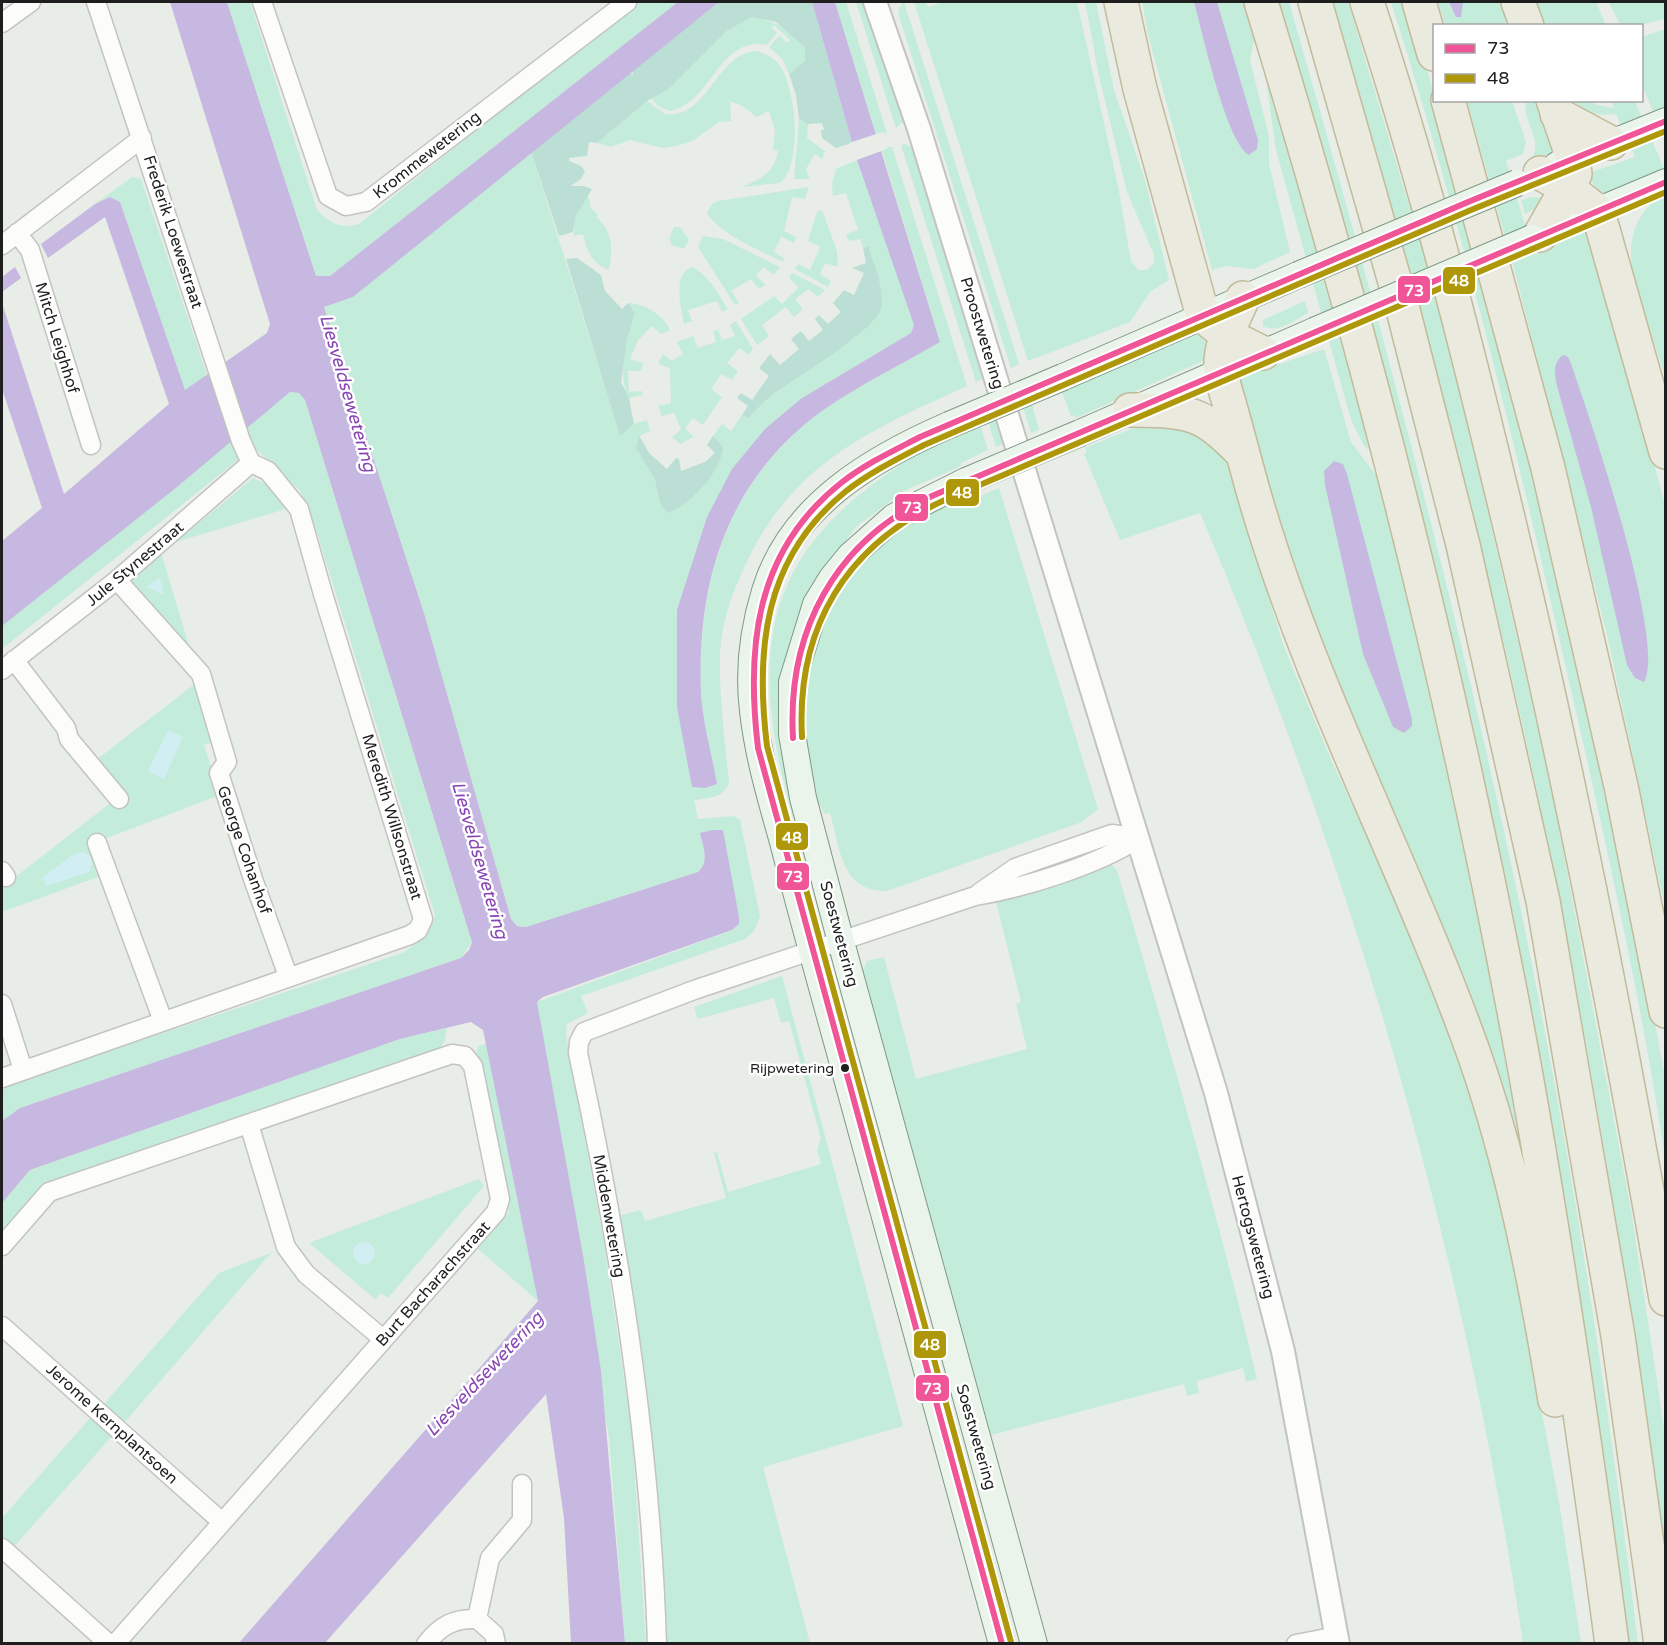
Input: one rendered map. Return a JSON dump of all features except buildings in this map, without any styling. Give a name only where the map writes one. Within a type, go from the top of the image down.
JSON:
[{"type":"highway","points":[[1121,2],[1140,89],[1215,325],[1221,371],[1267,540],[1297,627],[1343,743],[1405,876],[1474,1055],[1497,1131],[1518,1213],[1544,1333],[1568,1477],[1604,1644]]},
{"type":"highway","points":[[1262,2],[1358,329],[1462,761],[1522,1058],[1554,1241],[1612,1644]]},
{"type":"highway","points":[[1315,2],[1377,214],[1417,366],[1471,580],[1543,901],[1618,1336],[1661,1644]]},
{"type":"highway","points":[[1367,2],[1451,290],[1522,577],[1585,856],[1630,1092],[1665,1299]]},
{"type":"highway","points":[[1419,2],[1433,51]]},
{"type":"highway","points":[[1518,2],[1526,24]]},
{"type":"highway","points":[[1449,102],[1548,468],[1618,775],[1665,1011]]},
{"type":"highway","points":[[1555,107],[1619,140]]},
{"type":"highway","points":[[1555,107],[1571,173],[1598,212],[1665,452]]},
{"type":"highway","points":[[1528,178],[1571,173]]},
{"type":"highway","points":[[1536,237],[1571,173]]},
{"type":"highway","points":[[1215,325],[1243,298]]},
{"type":"highway","points":[[1215,325],[1263,353]]},
{"type":"highway","points":[[1130,410],[1172,411],[1203,418],[1243,454]]},
{"type":"main road","points":[[1571,173],[1619,140],[1665,122]]},
{"type":"main road","points":[[1243,298],[1528,178]]},
{"type":"main road","name":"Soestwetering","points":[[1034,1644],[803,798],[792,734],[792,682],[816,604],[832,578],[871,535],[912,506],[1130,410],[1657,186]]},
{"type":"main road","name":"Soestwetering","points":[[1002,1644],[758,748],[752,708],[750,667],[755,627],[766,587],[783,550],[831,491],[885,456],[949,425],[1063,377],[1215,325]]},
{"type":"street","points":[[2,24],[31,2]]},
{"type":"street","name":"Frederik Loewestraat","points":[[96,2],[241,441],[251,463]]},
{"type":"street","name":"Krommewetering","points":[[262,2],[328,196],[346,206],[366,202],[627,2]]},
{"type":"street","name":"Proostwetering","points":[[876,2],[926,152],[1139,838]]},
{"type":"street","points":[[2,245],[142,138]]},
{"type":"street","name":"Mitch Leighhof","points":[[17,233],[30,250],[91,445]]},
{"type":"street","name":"Jule Stynestraat","points":[[119,799],[69,739],[66,728],[8,665],[117,580],[251,463]]},
{"type":"street","name":"Meredith Willsonstraat","points":[[2,1077],[410,935],[418,930],[423,919],[299,509],[268,471],[251,463]]},
{"type":"street","name":"George Cohanhof","points":[[117,580],[201,674],[227,762],[219,773],[222,784],[288,976]]},
{"type":"street","points":[[812,951],[975,896],[1006,891],[1118,852],[1139,838]]},
{"type":"street","name":"Hertogswetering","points":[[1139,838],[1216,1093],[1283,1351],[1338,1640]]},
{"type":"street","points":[[97,843],[163,1021]]},
{"type":"street","name":"Middenwetering","points":[[657,1644],[648,1506],[633,1372],[610,1210],[578,1053],[579,1042],[584,1032],[598,1025],[812,951]]},
{"type":"street","points":[[2,1004],[23,1070]]},
{"type":"street","name":"Burt Bacharachstraat","points":[[2,1246],[49,1192],[452,1054],[465,1056],[473,1066],[501,1199],[496,1212],[115,1644]]},
{"type":"street","points":[[249,1124],[286,1247],[306,1274],[384,1340]]},
{"type":"street","name":"Jerome Kernplantsoen","points":[[2,1326],[222,1522]]},
{"type":"street","points":[[477,1619],[490,1558],[522,1520],[522,1484]]},
{"type":"street","points":[[2,1548],[109,1644]]},
{"type":"street","points":[[426,1644],[438,1629],[460,1618],[477,1619],[494,1634],[496,1644]]},
{"type":"street","points":[[1296,1644],[1338,1640]]},
{"type":"green space","points":[[227,2],[250,2],[317,210],[332,222],[347,226],[359,224],[638,2],[678,2],[330,276],[316,276]]},
{"type":"green space","points":[[835,2],[846,2],[887,133],[885,134],[884,132],[876,134]]},
{"type":"green space","points":[[856,2],[866,2],[904,117],[903,122],[896,128]]},
{"type":"green space","points":[[904,2],[1019,364],[1011,368],[898,13]]},
{"type":"green space","points":[[914,2],[926,2],[928,7],[943,2],[1077,2],[1118,186],[1131,261],[1138,270],[1147,270],[1154,263],[1154,255],[1127,192],[1099,76],[1085,2],[1096,2],[1114,90],[1145,180],[1169,280],[1150,292],[1130,322],[1028,361]]},
{"type":"green space","points":[[1142,2],[1243,2],[1254,40],[1250,60],[1269,136],[1269,164],[1290,252],[1253,269],[1225,266],[1212,270],[1148,35]]},
{"type":"green space","points":[[1274,2],[1289,2],[1321,115],[1413,454],[1496,795],[1539,1001],[1572,1184],[1601,1367],[1638,1643],[1621,1643],[1590,1397]]},
{"type":"green space","points":[[1331,2],[1348,2],[1443,319],[1549,776],[1631,1210],[1659,1394],[1666,1443],[1665,1553],[1638,1360],[1591,1070],[1535,782],[1466,488],[1387,196]]},
{"type":"green space","points":[[1391,2],[1407,2],[1433,90],[1433,102],[1436,102],[1492,291],[1611,788],[1665,1077],[1665,1157],[1643,1028],[1575,706],[1482,320]]},
{"type":"green space","points":[[1438,2],[1508,2],[1516,24],[1445,24]]},
{"type":"green space","points":[[1536,2],[1596,2],[1606,24],[1544,24]]},
{"type":"green space","points":[[1609,2],[1665,2],[1665,19],[1643,24],[1620,24]]},
{"type":"green space","points":[[752,17],[776,24],[792,35],[805,47],[805,61],[789,74],[783,60],[769,47],[780,35],[787,43],[790,40],[774,25],[772,28],[777,33],[767,45],[751,45],[738,50],[726,59],[696,96],[684,105],[670,111],[658,106],[651,98],[670,88],[728,30]]},
{"type":"green space","points":[[1665,29],[1665,77],[1663,78],[1666,86],[1665,142],[1643,87],[1643,37]]},
{"type":"green space","points":[[756,51],[778,63],[786,77],[790,91],[795,126],[794,143],[792,160],[780,183],[741,187],[765,175],[773,165],[778,151],[773,150],[775,131],[769,111],[757,117],[742,106],[730,101],[731,121],[719,122],[694,140],[680,145],[663,148],[630,140],[611,147],[597,143],[647,101],[665,114],[680,113],[692,107],[730,63],[742,55]]},
{"type":"green space","points":[[1267,87],[1270,87],[1371,451],[1364,446],[1351,420],[1276,150]]},
{"type":"green space","points":[[1467,102],[1512,102],[1526,142],[1523,154],[1506,161],[1534,255],[1593,227],[1665,506],[1665,908],[1608,639],[1516,276]]},
{"type":"green space","points":[[1526,102],[1542,102],[1559,149],[1528,163],[1533,155],[1535,140],[1525,109]]},
{"type":"green space","points":[[1575,102],[1593,102],[1596,105],[1614,108],[1612,102],[1635,102],[1665,171],[1665,377],[1632,271],[1631,261],[1636,225],[1653,202],[1643,178],[1605,198],[1596,193],[1591,178],[1592,172],[1635,157],[1616,114],[1593,113]]},
{"type":"green space","points":[[799,119],[808,124],[807,138],[825,151],[822,159],[815,154],[806,169],[810,179],[794,179]]},
{"type":"green space","points":[[906,144],[915,151],[986,378],[976,382],[901,145]]},
{"type":"green space","points":[[892,147],[967,386],[866,436],[836,454],[809,476],[785,502],[763,532],[735,589],[725,621],[720,655],[721,703],[729,783],[719,794],[694,800],[698,819],[734,816],[740,820],[760,916],[754,931],[745,939],[581,996],[588,1013],[567,1024],[566,1034],[604,1243],[632,1432],[646,1643],[625,1643],[609,1438],[537,1002],[733,930],[700,833],[705,859],[698,872],[526,927],[517,926],[511,919],[424,613],[324,307],[353,297],[531,151],[620,435],[634,424],[647,420],[650,431],[639,436],[636,448],[655,480],[660,504],[669,512],[687,501],[708,476],[723,447],[713,436],[722,424],[731,431],[742,415],[748,418],[769,397],[856,337],[881,286],[867,246],[863,248],[860,239],[849,241],[846,234],[858,230],[846,193],[833,196],[832,184],[836,169],[857,160],[914,324],[911,333],[802,398],[707,517],[692,787],[705,788],[717,784],[705,728],[701,694],[704,618],[711,581],[721,547],[735,514],[753,482],[776,453],[804,425],[852,392],[940,342],[882,151]]},
{"type":"green space","points":[[132,177],[141,179],[207,375],[185,391],[120,202],[110,197],[95,204]]},
{"type":"green space","points":[[809,187],[805,199],[792,197],[784,231],[796,237],[794,243],[781,237],[774,252],[785,259],[783,262],[731,235],[713,221],[707,213],[712,204],[718,201]]},
{"type":"green space","points":[[588,195],[591,209],[598,214],[596,217],[609,234],[611,255],[609,270],[598,264],[591,256],[583,234],[574,236],[574,217]]},
{"type":"green space","points":[[1532,197],[1544,198],[1537,208],[1525,214],[1521,200]]},
{"type":"green space","points":[[822,210],[837,251],[838,267],[825,263],[820,274],[831,281],[828,287],[795,269],[798,264],[810,270],[820,247],[808,241],[817,212]]},
{"type":"green space","points":[[674,227],[680,227],[689,240],[684,249],[672,245],[669,239]]},
{"type":"green space","points":[[703,236],[723,239],[780,267],[774,275],[763,267],[756,276],[766,285],[759,289],[751,279],[731,291],[739,303],[735,305],[698,247]]},
{"type":"green space","points":[[692,267],[708,280],[728,309],[722,312],[717,301],[688,310],[692,321],[684,324],[680,284],[682,276]]},
{"type":"green space","points":[[792,273],[825,290],[818,297],[809,289],[795,299],[803,309],[794,317],[786,307],[762,325],[769,336],[757,345],[741,319],[774,296],[782,304],[799,287],[789,278]]},
{"type":"green space","points":[[1305,301],[1308,313],[1280,327],[1263,326],[1263,320]]},
{"type":"green space","points":[[628,303],[641,305],[653,311],[663,319],[670,330],[661,334],[652,326],[638,340],[630,359],[643,363],[641,371],[628,371],[629,392],[642,391],[642,395],[629,398],[623,378],[623,367],[626,345],[635,313]]},
{"type":"green space","points":[[736,321],[753,349],[749,355],[739,348],[727,363],[738,371],[732,380],[721,374],[711,389],[722,397],[703,425],[693,418],[685,428],[693,437],[680,444],[672,437],[681,430],[674,413],[662,416],[658,406],[671,403],[670,368],[658,364],[663,354],[672,361],[683,354],[677,342],[693,336],[698,348],[716,342],[713,331],[718,330],[722,340],[735,336],[730,325]]},
{"type":"green space","points":[[1202,331],[1210,343],[1205,360],[1076,418],[1075,415],[1071,416],[1062,392],[1067,390],[1066,385],[1193,332]]},
{"type":"green space","points":[[1324,349],[1351,442],[1378,478],[1457,821],[1492,993],[1523,1166],[1330,688],[1235,379]]},
{"type":"green space","points":[[290,392],[299,393],[305,400],[472,942],[461,958],[20,1108],[2,1121],[2,1087],[402,953],[423,937],[433,922],[435,915],[315,526],[300,491],[258,451],[243,430]]},
{"type":"green space","points":[[1032,404],[1039,430],[1031,433],[1023,407]]},
{"type":"green space","points":[[999,417],[1007,442],[996,447],[988,421]]},
{"type":"green space","points":[[1180,418],[1223,452],[1284,647],[1332,762],[1379,862],[1451,1028],[1500,1195],[1559,1502],[1581,1643],[1523,1643],[1499,1497],[1469,1353],[1436,1210],[1398,1068],[1355,927],[1308,788],[1256,650],[1200,513],[1120,540],[1084,454],[1087,452],[1085,448],[1148,422]]},
{"type":"green space","points":[[980,424],[988,450],[961,463],[961,466],[906,490],[857,526],[825,567],[789,648],[818,882],[811,883],[781,771],[774,733],[770,687],[771,646],[779,609],[792,576],[811,545],[835,516],[866,489],[931,442]]},
{"type":"green space","points":[[232,440],[239,459],[2,649],[2,625]]},
{"type":"green space","points":[[253,478],[268,485],[286,509],[176,542]]},
{"type":"green space","points":[[999,488],[1098,809],[1082,822],[887,891],[872,889],[860,884],[845,866],[830,813],[825,814],[812,792],[807,777],[802,746],[801,714],[804,681],[811,648],[822,616],[838,587],[857,561],[881,540],[925,516],[971,496],[973,499]]},
{"type":"green space","points":[[161,552],[193,659],[129,581]]},
{"type":"green space","points":[[196,683],[216,742],[204,745],[220,795],[99,841],[103,875],[2,912],[2,882],[14,878],[122,794],[96,760]]},
{"type":"green space","points":[[1109,863],[1117,870],[1172,1060],[1208,1187],[1257,1379],[1246,1382],[1243,1368],[1197,1381],[1199,1393],[1187,1396],[1184,1384],[991,1435],[863,971],[867,961],[884,957],[916,1079],[1027,1049],[1016,1004],[1021,1002],[996,902]]},
{"type":"green space","points":[[782,976],[903,1426],[763,1467],[810,1643],[667,1643],[658,1494],[618,1216],[641,1210],[645,1221],[726,1198],[714,1153],[717,1152],[728,1192],[821,1164],[817,1149],[821,1139],[789,1021],[781,1023],[774,998],[698,1019],[694,1007]]},
{"type":"green space","points":[[447,1028],[445,1040],[440,1048],[58,1180],[2,1235],[2,1203],[30,1170],[400,1039]]},
{"type":"green space","points":[[486,1044],[538,1301],[478,1249],[509,1212],[476,1054],[478,1046]]},
{"type":"green space","points":[[479,1179],[484,1186],[388,1298],[381,1293],[375,1299],[309,1243]]},
{"type":"green space","points":[[271,1253],[124,1423],[103,1405],[219,1273]]},
{"type":"green space","points":[[91,1417],[112,1436],[11,1550],[2,1541],[2,1518]]},
{"type":"shaded area","points":[[719,2],[812,2],[852,143],[836,148],[822,138],[821,131],[824,129],[822,123],[808,124],[799,119],[796,95],[789,74],[805,61],[805,47],[776,22],[752,17],[728,30],[670,88],[647,101],[597,143],[589,142],[587,156],[569,158],[569,161],[581,166],[585,171],[581,179],[571,186],[584,186],[592,189],[575,217],[573,232],[559,236],[531,151],[630,72],[634,76],[632,71]]},
{"type":"shaded area","points":[[868,246],[882,292],[881,308],[876,317],[865,329],[833,354],[771,396],[748,418],[742,415],[748,406],[737,398],[741,393],[752,400],[769,376],[759,368],[770,354],[780,365],[799,349],[791,339],[801,331],[809,341],[823,330],[815,319],[819,315],[828,324],[841,312],[833,303],[844,290],[854,295],[864,273],[852,268],[866,263],[863,248]]},
{"type":"shaded area","points":[[577,258],[601,275],[605,291],[622,309],[628,303],[635,313],[627,340],[621,382],[629,398],[634,424],[620,436],[566,259]]},
{"type":"shaded area","points":[[639,435],[649,453],[667,469],[676,458],[679,459],[681,471],[705,462],[715,453],[707,445],[713,436],[723,447],[721,457],[711,476],[695,495],[668,513],[660,504],[655,480],[636,448]]},
{"type":"shaded area","points":[[160,577],[164,595],[146,587]]},
{"type":"shaded area","points":[[168,730],[183,737],[164,779],[148,771]]},
{"type":"shaded area","points":[[83,852],[90,856],[92,864],[89,872],[46,886],[43,877],[74,854]]},
{"type":"shaded area","points":[[364,1242],[372,1245],[375,1253],[372,1261],[364,1264],[356,1261],[353,1253],[356,1245]]},
{"type":"water","name":"Liesveldsewetering","points":[[170,2],[227,2],[316,276],[330,276],[678,2],[719,2],[353,297],[324,307],[424,613],[511,919],[517,926],[526,927],[698,872],[705,859],[700,833],[723,830],[739,924],[732,930],[543,997],[537,1002],[584,1261],[601,1371],[625,1643],[571,1643],[564,1518],[546,1394],[325,1643],[239,1643],[538,1301],[483,1030],[471,1022],[400,1039],[30,1170],[2,1203],[2,1121],[20,1108],[461,958],[469,950],[472,942],[305,400],[299,393],[290,392],[177,487],[2,626],[2,541],[42,508],[2,389],[2,303],[64,494],[169,404],[105,217],[48,258],[41,244],[95,204],[110,197],[120,202],[185,390],[267,333],[270,324]]},
{"type":"water","points":[[812,2],[835,2],[940,342],[852,392],[804,425],[776,452],[753,482],[734,513],[720,547],[710,582],[701,655],[702,705],[717,784],[705,788],[692,787],[677,707],[677,610],[707,517],[732,469],[765,429],[802,398],[911,333],[914,325],[857,160]]},
{"type":"water","points":[[1194,2],[1217,2],[1258,140],[1257,149],[1249,155],[1240,146],[1224,108]]},
{"type":"water","points":[[1449,2],[1463,2],[1461,17],[1456,17]]},
{"type":"water","points":[[15,267],[21,278],[2,292],[2,277]]},
{"type":"water","points":[[1563,355],[1570,361],[1592,427],[1635,576],[1645,622],[1648,659],[1644,682],[1635,678],[1627,665],[1591,507],[1557,386],[1556,365]]},
{"type":"water","points":[[1334,461],[1343,464],[1347,474],[1412,719],[1412,726],[1404,733],[1393,727],[1363,654],[1325,485],[1324,471]]},
{"type":"pier","points":[[879,133],[884,150],[854,161],[849,143]]},
{"type":"transit line","name":"73","points":[[1002,1644],[758,748],[754,674],[756,638],[763,603],[774,570],[790,539],[812,510],[841,483],[869,464],[920,437],[1468,202],[1666,121]]},
{"type":"transit line","name":"48","points":[[1011,1642],[767,746],[763,675],[765,640],[771,607],[782,576],[797,546],[818,518],[845,492],[873,472],[924,445],[1471,210],[1666,131]]},
{"type":"transit line","name":"73","points":[[793,738],[793,699],[798,662],[809,627],[824,594],[843,565],[868,538],[898,515],[932,496],[1666,182]]},
{"type":"transit line","name":"48","points":[[802,737],[802,697],[808,660],[819,626],[834,594],[855,565],[881,540],[912,518],[947,499],[1666,192]]},
{"type":"place","name":"Rijpwetering","points":[[845,1068]]}]
